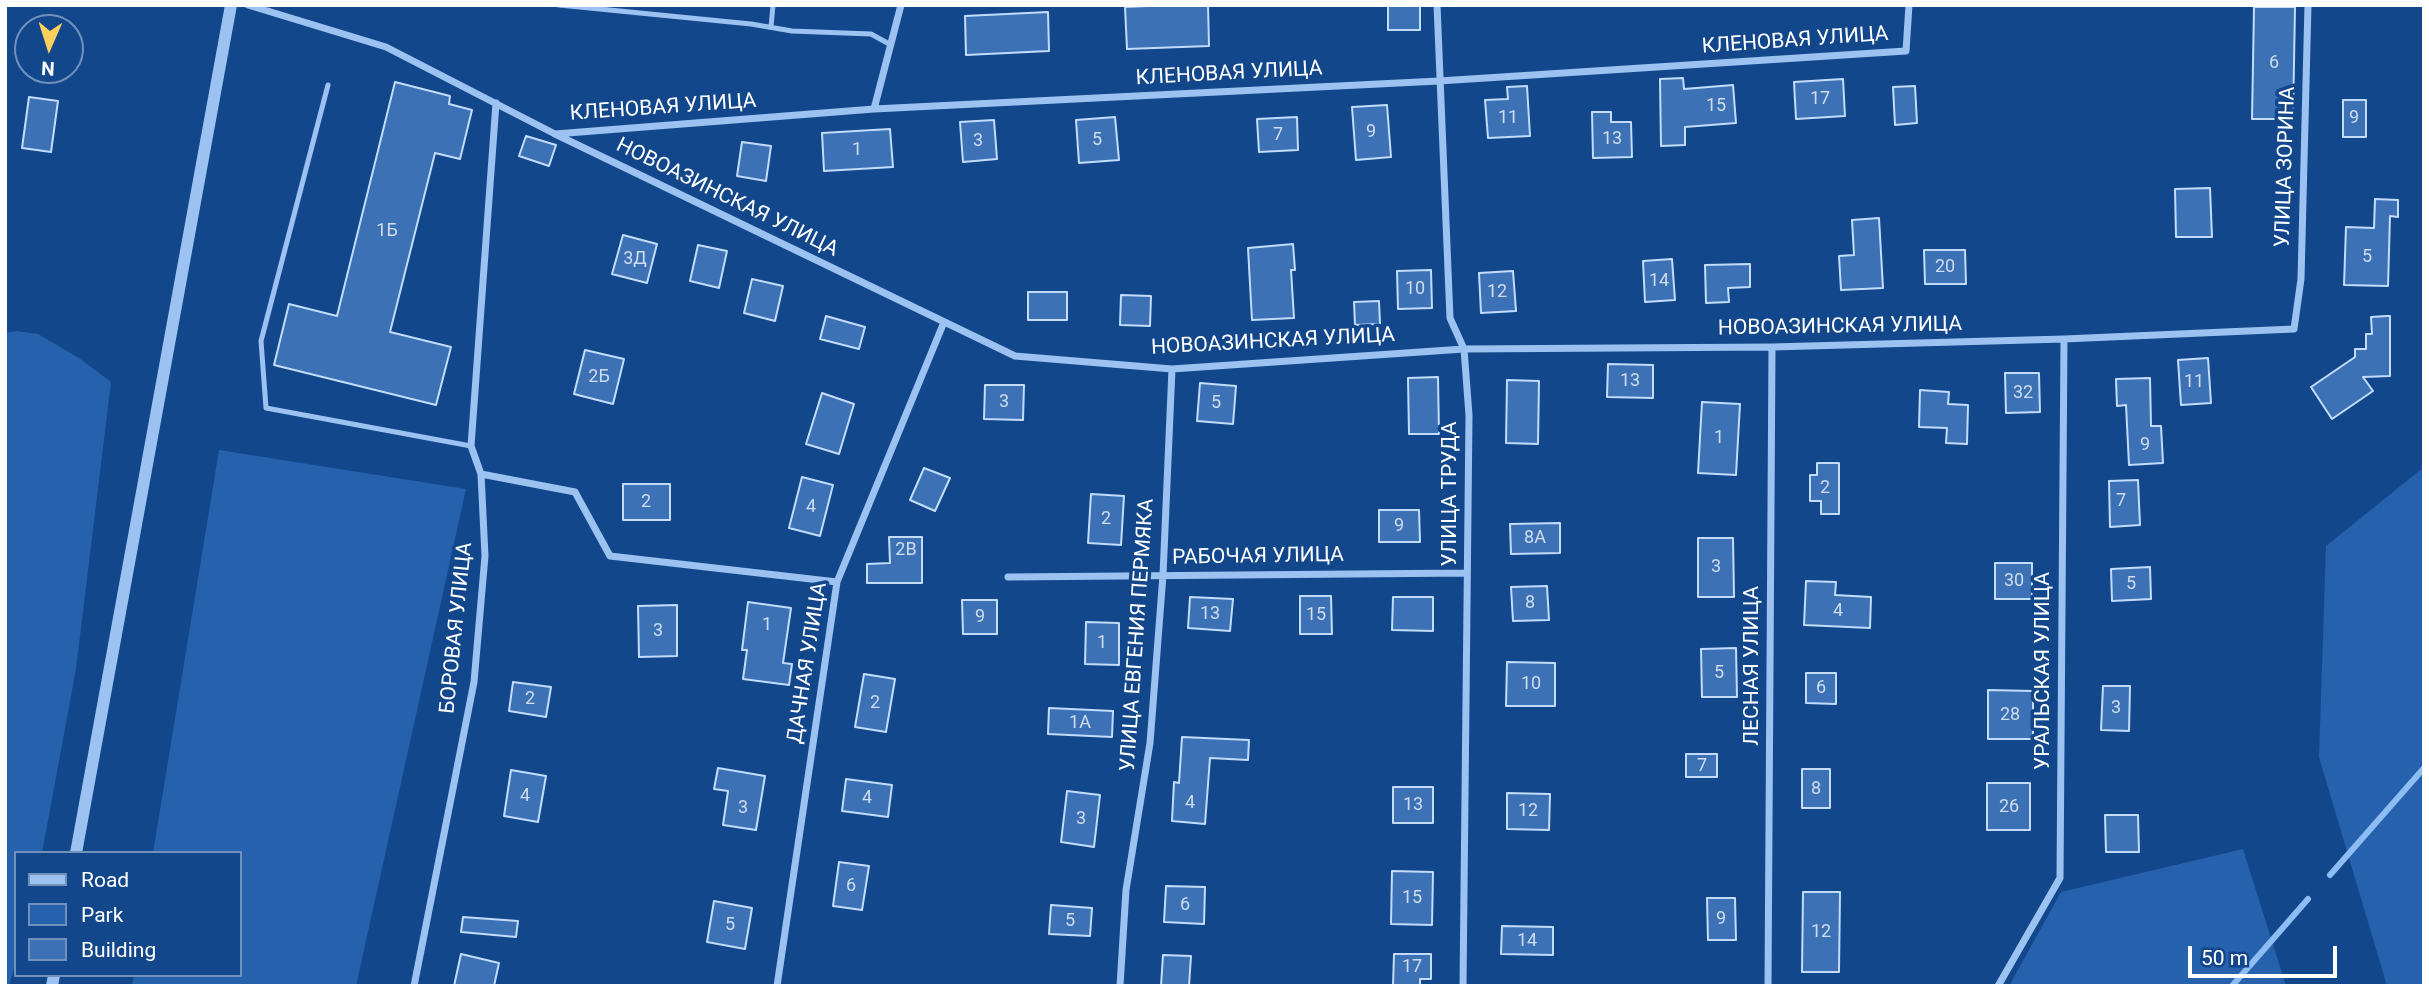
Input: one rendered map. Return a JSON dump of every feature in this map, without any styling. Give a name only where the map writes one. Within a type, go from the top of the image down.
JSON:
[{"type":"street","points":[[76,851],[231,5]]},
{"type":"street","name":"НОВОАЗИНСКАЯ УЛИЦА","points":[[248,5],[386,47],[555,134],[1016,356],[1172,369],[1464,349],[1772,347],[2294,329]]},
{"type":"street","points":[[874,109],[901,5]]},
{"type":"street","name":"УЛИЦА ТРУДА","points":[[1437,5],[1450,318],[1464,349],[1469,415],[1463,986]]},
{"type":"street","name":"КЛЕНОВАЯ УЛИЦА","points":[[555,134],[874,109],[1439,81],[1906,51],[1909,5]]},
{"type":"street","name":"УЛИЦА ЗОРИНА","points":[[2294,329],[2301,279],[2308,5]]},
{"type":"street","name":"БОРОВАЯ УЛИЦА","points":[[414,986],[474,682],[485,556],[481,474],[471,446],[496,103]]},
{"type":"street","name":"ДАЧНАЯ УЛИЦА","points":[[777,986],[837,582],[944,322]]},
{"type":"street","name":"УРАЛЬСКАЯ УЛИЦА","points":[[1998,986],[2060,878],[2064,339]]},
{"type":"street","name":"ЛЕСНАЯ УЛИЦА","points":[[1769,986],[1772,347]]},
{"type":"street","name":"УЛИЦА ЕВГЕНИЯ ПЕРМЯКА","points":[[1120,986],[1126,890],[1150,743],[1163,575],[1172,369]]},
{"type":"street","points":[[481,474],[575,492],[610,556],[837,582]]},
{"type":"street","name":"РАБОЧАЯ УЛИЦА","points":[[1008,577],[1468,573]]},
{"type":"lane","points":[[559,5],[820,34],[871,34],[891,45]]},
{"type":"lane","points":[[771,27],[773,5]]},
{"type":"lane","points":[[328,85],[261,341],[265,408],[471,446]]},
{"type":"green space","points":[[17,331],[38,334],[79,358],[111,382],[76,669],[42,851],[14,851],[14,968],[9,986],[5,986],[5,333]]},
{"type":"green space","points":[[219,450],[466,489],[356,986],[132,986],[134,977],[242,977],[242,851],[153,851]]},
{"type":"green space","points":[[2424,467],[2424,986],[2387,986],[2319,757],[2326,546]]},
{"type":"green space","points":[[2243,849],[2286,986],[2009,986],[2061,892]]},
{"type":"building","points":[[1208,5],[1209,46],[1127,49],[1125,7]]},
{"type":"building","points":[[1388,5],[1420,5],[1420,30],[1388,30]]},
{"type":"building","points":[[2254,7],[2295,7],[2293,119],[2252,119]]},
{"type":"building","points":[[1048,12],[1049,51],[966,55],[965,16]]},
{"type":"building","points":[[1683,78],[1684,89],[1733,85],[1736,123],[1685,127],[1685,145],[1661,146],[1660,79]]},
{"type":"building","points":[[1843,79],[1845,116],[1796,119],[1794,82]]},
{"type":"building","points":[[395,82],[450,96],[449,104],[472,110],[460,159],[435,153],[390,332],[451,347],[436,405],[274,365],[289,304],[337,316]]},
{"type":"building","points":[[1527,86],[1530,136],[1488,138],[1485,100],[1508,99],[1507,87]]},
{"type":"building","points":[[1915,86],[1917,123],[1895,125],[1893,87]]},
{"type":"building","points":[[29,97],[58,101],[51,152],[22,148]]},
{"type":"building","points":[[2343,100],[2366,100],[2366,137],[2343,137]]},
{"type":"building","points":[[1387,105],[1391,157],[1356,160],[1352,107]]},
{"type":"building","points":[[1592,112],[1611,112],[1611,122],[1631,122],[1632,157],[1593,158]]},
{"type":"building","points":[[1115,117],[1119,160],[1079,163],[1076,120]]},
{"type":"building","points":[[1297,117],[1298,150],[1259,152],[1257,119]]},
{"type":"building","points":[[994,120],[997,159],[963,162],[960,122]]},
{"type":"building","points":[[890,129],[893,167],[824,171],[822,133]]},
{"type":"building","points":[[526,136],[556,145],[549,166],[519,156]]},
{"type":"building","points":[[742,142],[771,146],[766,181],[737,176]]},
{"type":"building","points":[[2210,188],[2212,237],[2176,237],[2175,189]]},
{"type":"building","points":[[2375,199],[2398,200],[2398,217],[2390,216],[2388,286],[2344,285],[2346,227],[2374,228]]},
{"type":"building","points":[[1879,218],[1883,288],[1841,290],[1839,256],[1854,255],[1852,220]]},
{"type":"building","points":[[623,235],[657,244],[647,283],[612,274]]},
{"type":"building","points":[[1293,244],[1295,270],[1291,270],[1294,318],[1252,320],[1248,248]]},
{"type":"building","points":[[698,245],[727,251],[719,288],[690,281]]},
{"type":"building","points":[[1924,250],[1965,250],[1966,284],[1925,284]]},
{"type":"building","points":[[1672,259],[1675,300],[1645,302],[1643,261]]},
{"type":"building","points":[[1750,264],[1750,287],[1728,288],[1729,302],[1706,303],[1705,265]]},
{"type":"building","points":[[1431,270],[1432,308],[1398,309],[1397,271]]},
{"type":"building","points":[[1513,271],[1516,311],[1481,313],[1479,273]]},
{"type":"building","points":[[752,279],[783,286],[775,321],[744,313]]},
{"type":"building","points":[[1028,292],[1067,292],[1067,320],[1028,320]]},
{"type":"building","points":[[1121,295],[1151,296],[1150,326],[1120,325]]},
{"type":"building","points":[[1379,301],[1380,324],[1355,325],[1354,302]]},
{"type":"building","points":[[826,316],[865,327],[859,349],[820,339]]},
{"type":"building","points":[[2390,316],[2390,376],[2363,377],[2373,391],[2332,419],[2311,387],[2355,357],[2355,349],[2366,349],[2366,334],[2372,334],[2371,317]]},
{"type":"building","points":[[585,350],[624,359],[613,404],[574,394]]},
{"type":"building","points":[[2208,358],[2211,403],[2181,405],[2178,360]]},
{"type":"building","points":[[1608,364],[1653,365],[1653,398],[1607,397]]},
{"type":"building","points":[[2005,373],[2039,373],[2040,412],[2006,413]]},
{"type":"building","points":[[1438,377],[1439,434],[1409,434],[1408,378]]},
{"type":"building","points":[[2150,378],[2151,426],[2161,426],[2163,463],[2129,465],[2126,405],[2117,406],[2116,379]]},
{"type":"building","points":[[1507,380],[1539,381],[1538,444],[1506,443]]},
{"type":"building","points":[[1200,383],[1236,386],[1233,424],[1197,421]]},
{"type":"building","points":[[985,385],[1024,385],[1023,420],[984,419]]},
{"type":"building","points":[[1920,390],[1949,392],[1948,404],[1968,405],[1967,444],[1946,443],[1947,428],[1919,427]]},
{"type":"building","points":[[822,393],[854,404],[839,454],[806,444]]},
{"type":"building","points":[[1702,402],[1740,404],[1736,475],[1698,473]]},
{"type":"building","points":[[1817,463],[1839,463],[1839,514],[1821,514],[1821,501],[1810,501],[1810,475],[1817,475]]},
{"type":"building","points":[[924,468],[950,478],[935,511],[910,500]]},
{"type":"building","points":[[802,477],[833,485],[820,536],[789,528]]},
{"type":"building","points":[[2138,480],[2140,525],[2110,527],[2109,481]]},
{"type":"building","points":[[623,484],[670,484],[670,520],[623,520]]},
{"type":"building","points":[[1091,494],[1124,496],[1121,545],[1088,543]]},
{"type":"building","points":[[1379,510],[1419,510],[1420,542],[1379,542]]},
{"type":"building","points":[[1560,523],[1560,553],[1511,554],[1510,524]]},
{"type":"building","points":[[889,537],[922,537],[922,583],[867,583],[867,564],[890,563]]},
{"type":"building","points":[[1698,538],[1733,538],[1734,597],[1698,597]]},
{"type":"building","points":[[1995,563],[2032,563],[2032,599],[1995,599]]},
{"type":"building","points":[[2150,567],[2151,599],[2112,601],[2111,569]]},
{"type":"building","points":[[1806,581],[1836,582],[1835,595],[1871,597],[1870,628],[1804,625]]},
{"type":"building","points":[[1547,586],[1549,620],[1513,621],[1511,587]]},
{"type":"building","points":[[1300,596],[1331,596],[1332,634],[1300,634]]},
{"type":"building","points":[[1190,597],[1233,599],[1230,631],[1188,628]]},
{"type":"building","points":[[1393,597],[1433,597],[1433,631],[1392,630]]},
{"type":"building","points":[[962,600],[997,600],[997,634],[963,634]]},
{"type":"building","points":[[748,602],[791,608],[783,663],[792,664],[789,685],[743,679],[747,650],[742,650]]},
{"type":"building","points":[[677,605],[677,656],[639,657],[638,606]]},
{"type":"building","points":[[1086,622],[1119,623],[1119,665],[1085,664]]},
{"type":"building","points":[[1736,648],[1737,697],[1702,697],[1701,649]]},
{"type":"building","points":[[1507,662],[1555,663],[1555,706],[1506,706]]},
{"type":"building","points":[[1806,673],[1836,673],[1836,704],[1806,703]]},
{"type":"building","points":[[864,674],[895,679],[886,732],[855,727]]},
{"type":"building","points":[[513,682],[551,687],[546,717],[509,711]]},
{"type":"building","points":[[2103,686],[2130,686],[2129,731],[2101,730]]},
{"type":"building","points":[[1988,690],[2033,691],[2033,739],[1988,739]]},
{"type":"building","points":[[1049,708],[1113,711],[1112,737],[1048,734]]},
{"type":"building","points":[[1182,737],[1249,740],[1248,760],[1210,758],[1205,824],[1172,821],[1174,782],[1179,783]]},
{"type":"building","points":[[1686,754],[1717,754],[1717,777],[1686,777]]},
{"type":"building","points":[[718,768],[765,776],[756,830],[723,825],[728,791],[714,789]]},
{"type":"building","points":[[1802,769],[1830,769],[1830,808],[1802,808]]},
{"type":"building","points":[[511,770],[546,776],[538,822],[504,816]]},
{"type":"building","points":[[846,779],[892,785],[888,817],[842,811]]},
{"type":"building","points":[[1987,783],[2030,783],[2030,830],[1987,830]]},
{"type":"building","points":[[1393,787],[1433,787],[1433,823],[1393,823]]},
{"type":"building","points":[[1067,791],[1100,795],[1094,847],[1061,842]]},
{"type":"building","points":[[1507,793],[1550,794],[1549,830],[1507,829]]},
{"type":"building","points":[[2105,815],[2138,815],[2139,852],[2106,852]]},
{"type":"building","points":[[839,862],[869,866],[862,910],[833,906]]},
{"type":"building","points":[[1392,871],[1433,872],[1432,925],[1391,924]]},
{"type":"building","points":[[1166,886],[1205,887],[1204,924],[1164,922]]},
{"type":"building","points":[[1803,892],[1840,892],[1839,972],[1802,972]]},
{"type":"building","points":[[1707,898],[1735,898],[1736,940],[1708,940]]},
{"type":"building","points":[[714,901],[752,908],[745,949],[707,942]]},
{"type":"building","points":[[1051,905],[1092,908],[1090,936],[1049,934]]},
{"type":"building","points":[[463,917],[518,921],[516,937],[461,932]]},
{"type":"building","points":[[1502,926],[1553,927],[1553,955],[1501,954]]},
{"type":"building","points":[[461,954],[499,963],[494,986],[454,986]]},
{"type":"building","points":[[1394,954],[1431,954],[1431,979],[1420,979],[1420,986],[1393,986]]},
{"type":"building","points":[[1163,955],[1191,956],[1189,986],[1161,986]]},
{"type":"waterway","points":[[2330,875],[2424,768]]},
{"type":"waterway","points":[[2232,986],[2308,899]]}]
